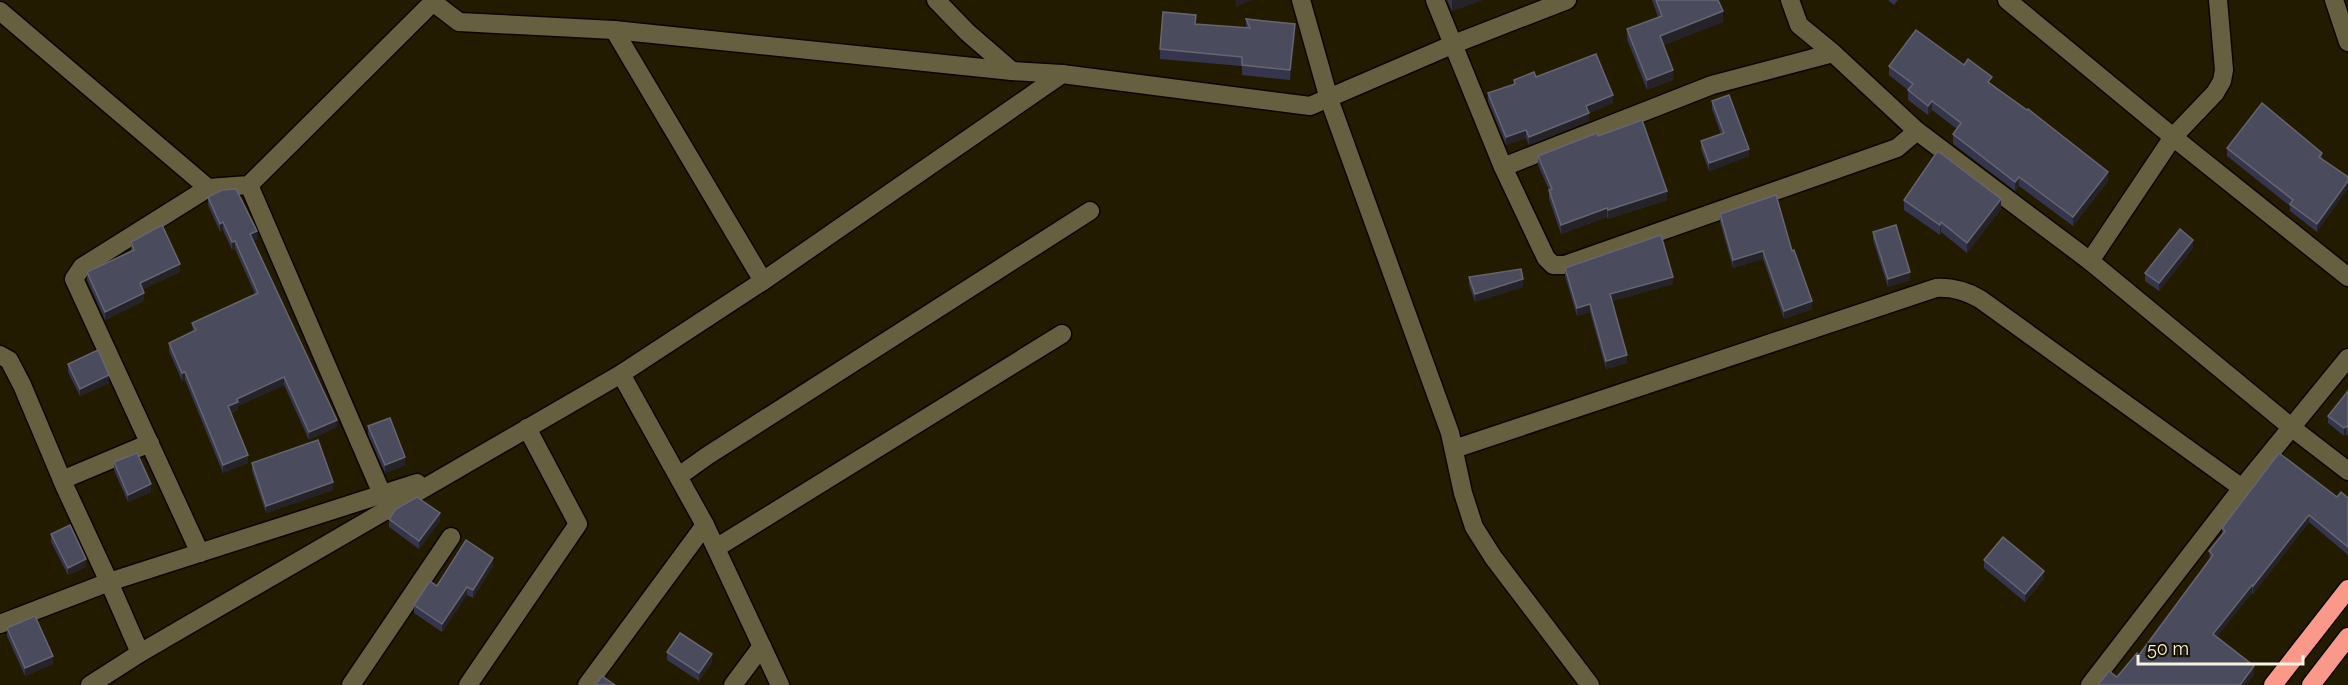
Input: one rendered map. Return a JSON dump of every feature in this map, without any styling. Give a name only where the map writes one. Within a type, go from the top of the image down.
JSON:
[{"type":"highway","points":[[2273,685],[2348,589]]},
{"type":"highway","points":[[2311,685],[2348,637]]},
{"type":"street","points":[[936,0],[967,32],[1011,71]]},
{"type":"street","points":[[1301,0],[1329,99],[1455,449],[1463,493],[1474,527],[1493,556],[1590,685]]},
{"type":"street","points":[[1435,0],[1503,167],[1546,258],[1553,265],[1558,266],[1897,147],[1917,131]]},
{"type":"street","points":[[200,553],[74,279],[82,267],[208,188],[249,185],[434,1],[459,22],[614,30],[1011,71],[1062,74],[1310,106],[1454,44],[1567,0]]},
{"type":"street","points":[[1790,0],[1799,25],[1833,53],[1917,131],[2090,261],[2291,427],[2348,471]]},
{"type":"street","points":[[2007,0],[2348,277]]},
{"type":"street","points":[[2090,261],[2173,137],[2215,93],[2222,81],[2224,70],[2218,0]]},
{"type":"street","points":[[2334,0],[2348,42]]},
{"type":"street","points":[[0,11],[208,188]]},
{"type":"street","points":[[614,30],[763,281]]},
{"type":"street","points":[[1503,167],[1712,85],[1833,53]]},
{"type":"street","points":[[90,685],[112,680],[140,653],[621,374],[763,281],[1062,74]]},
{"type":"street","points":[[249,185],[382,494]]},
{"type":"street","points":[[679,476],[1090,211]]},
{"type":"street","points":[[1455,449],[1925,292],[1947,287],[1970,293],[1980,299],[2242,488]]},
{"type":"street","points":[[716,548],[1062,334]]},
{"type":"street","points":[[0,355],[9,360],[18,377],[140,653]]},
{"type":"street","points":[[2090,685],[2242,488],[2348,358]]},
{"type":"street","points":[[621,374],[705,525],[780,685]]},
{"type":"street","points":[[468,685],[578,524],[527,428]]},
{"type":"street","points":[[62,480],[150,443]]},
{"type":"street","points":[[0,624],[109,582],[450,473]]},
{"type":"street","points":[[587,685],[705,525]]},
{"type":"street","points":[[351,685],[450,537]]},
{"type":"street","points":[[732,685],[762,646]]},
{"type":"building","points":[[1656,0],[1718,0],[1723,11],[1660,36],[1673,70],[1647,80],[1627,29],[1662,16]]},
{"type":"building","points":[[1163,12],[1196,15],[1195,24],[1250,28],[1246,19],[1295,24],[1290,70],[1242,65],[1242,57],[1160,49]]},
{"type":"building","points":[[1916,30],[1964,65],[1968,59],[1992,77],[1988,82],[2028,109],[2108,172],[2073,217],[2019,177],[2015,182],[1953,134],[1961,123],[1932,101],[1928,106],[1908,90],[1913,84],[1889,66]]},
{"type":"building","points":[[1596,54],[1613,95],[1586,106],[1589,113],[1529,137],[1526,130],[1506,137],[1488,93],[1515,84],[1514,80],[1534,72],[1536,77]]},
{"type":"building","points":[[1729,95],[1749,149],[1709,163],[1701,141],[1724,133],[1712,101]]},
{"type":"building","points":[[2262,103],[2322,153],[2319,157],[2348,177],[2348,181],[2317,224],[2290,204],[2293,200],[2227,148]]},
{"type":"building","points":[[1642,120],[1667,191],[1608,210],[1607,208],[1561,225],[1549,190],[1552,189],[1538,156],[1597,133],[1598,136]]},
{"type":"building","points":[[1937,152],[2001,199],[1967,243],[1941,222],[1940,225],[1904,200]]},
{"type":"building","points":[[236,189],[257,231],[250,234],[337,420],[309,432],[284,377],[237,399],[238,402],[228,406],[248,455],[223,465],[185,372],[182,373],[169,343],[196,330],[192,323],[258,293],[235,241],[232,242],[223,222],[220,224],[208,197],[222,190]]},
{"type":"building","points":[[1776,195],[1792,251],[1794,250],[1812,301],[1784,311],[1763,251],[1733,260],[1720,214]]},
{"type":"building","points":[[162,225],[180,264],[140,283],[144,293],[105,312],[87,272],[134,250],[131,242]]},
{"type":"building","points":[[1896,225],[1910,272],[1888,279],[1873,232]]},
{"type":"building","points":[[2180,229],[2193,240],[2159,283],[2145,273]]},
{"type":"building","points":[[1661,235],[1673,277],[1610,294],[1627,355],[1606,361],[1590,304],[1577,308],[1565,268]]},
{"type":"building","points":[[1521,269],[1523,279],[1475,294],[1469,277]]},
{"type":"building","points":[[98,350],[109,375],[80,389],[68,364]]},
{"type":"building","points":[[2348,391],[2348,428],[2346,426],[2344,428],[2328,416]]},
{"type":"building","points":[[390,418],[405,457],[385,465],[368,426]]},
{"type":"building","points":[[318,440],[333,482],[266,506],[252,463]]},
{"type":"building","points":[[137,453],[151,484],[128,495],[114,462]]},
{"type":"building","points":[[2279,453],[2337,497],[2341,492],[2348,498],[2348,547],[2309,515],[2213,634],[2254,666],[2240,685],[2098,685],[2109,671],[2117,677],[2137,653],[2139,655],[2213,555],[2209,551],[2225,531],[2222,528]]},
{"type":"building","points":[[417,497],[440,513],[419,541],[389,519],[396,509]]},
{"type":"building","points":[[70,525],[86,559],[68,568],[51,534]]},
{"type":"building","points":[[2003,537],[2044,571],[2025,594],[1984,560]]},
{"type":"building","points":[[466,540],[493,558],[473,590],[467,587],[442,624],[414,605],[430,581],[437,586]]},
{"type":"building","points":[[35,616],[53,656],[25,668],[7,628]]},
{"type":"building","points":[[680,633],[712,654],[699,673],[667,652]]},
{"type":"building","points":[[602,676],[615,685],[595,685]]}]
